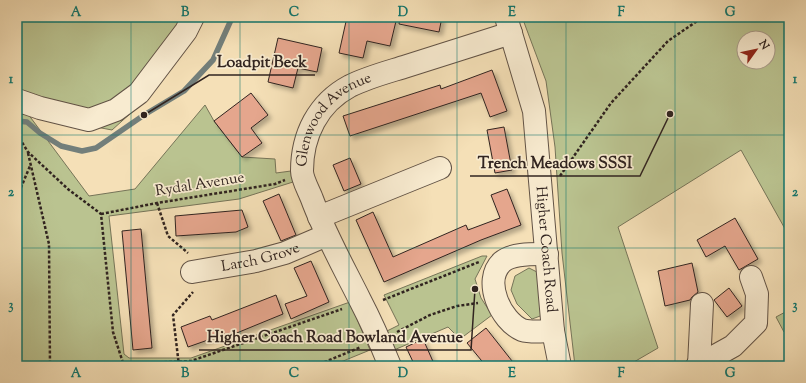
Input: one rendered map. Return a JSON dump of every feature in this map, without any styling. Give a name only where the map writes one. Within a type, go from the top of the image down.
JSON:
[{"type":"street","points":[[17,100],[40,108],[89,120],[116,110],[140,93],[186,31],[193,17]]},
{"type":"street","name":"Glenwood Avenue","points":[[390,366],[363,305],[323,226],[302,172],[303,150],[307,136],[312,123],[320,111],[329,101],[351,85],[508,25]]},
{"type":"street","name":"Higher Coach Road","points":[[508,25],[534,111],[553,331],[560,366]]},
{"type":"street","name":"Larch Grove","points":[[192,272],[256,261],[285,253],[323,226],[440,168]]},
{"type":"street","points":[[547,254],[525,254],[514,256],[502,261],[496,270],[493,280],[496,300],[504,313],[515,326],[530,332],[553,331]]},
{"type":"street","points":[[698,366],[733,346],[756,323],[757,294],[751,277]]},
{"type":"street","points":[[698,366],[702,304]]},
{"type":"path","points":[[559,177],[616,97],[668,41],[703,17]]},
{"type":"path","points":[[17,134],[28,152],[69,190],[101,214],[113,332],[124,365],[191,361],[363,305],[484,260],[502,261]]},
{"type":"path","points":[[28,152],[48,244],[50,366]]},
{"type":"path","points":[[17,197],[30,164]]},
{"type":"path","name":"Rydal Avenue","points":[[101,214],[157,203],[274,184],[302,172]]},
{"type":"path","points":[[315,366],[405,329],[430,315],[446,309],[496,300]]},
{"type":"path","points":[[17,361],[32,366]]},
{"type":"green space","points":[[17,17],[183,17],[152,94],[112,130],[28,114],[89,196],[135,189],[205,105],[214,121],[242,157],[275,159],[276,173],[291,171],[293,182],[239,199],[109,216],[124,354],[129,358],[191,358],[350,302],[370,350],[331,366],[17,366],[17,115],[27,114],[17,94]]},
{"type":"green space","points":[[522,17],[789,17],[789,236],[741,150],[618,227],[658,348],[627,366],[575,366],[562,253],[555,147],[546,81]]},
{"type":"green space","points":[[482,256],[487,256],[475,279],[481,298],[492,315],[460,339],[448,327],[394,350],[385,332],[399,325],[384,295]]},
{"type":"green space","points":[[529,268],[541,274],[543,315],[532,319],[517,304],[511,290],[515,276]]},
{"type":"green space","points":[[789,310],[789,332],[788,330],[784,332],[776,317]]},
{"type":"building","points":[[347,17],[397,17],[390,46],[367,41],[363,58],[339,53]]},
{"type":"building","points":[[400,17],[442,17],[439,32],[399,24]]},
{"type":"building","points":[[278,38],[322,48],[317,72],[298,68],[293,88],[268,82]]},
{"type":"building","points":[[492,70],[507,111],[490,117],[481,93],[350,136],[343,116],[440,85],[441,89]]},
{"type":"building","points":[[251,93],[268,115],[251,128],[262,143],[242,157],[214,121]]},
{"type":"building","points":[[504,127],[512,170],[495,173],[487,130]]},
{"type":"building","points":[[350,158],[361,184],[344,191],[333,165]]},
{"type":"building","points":[[507,189],[521,225],[481,240],[384,282],[356,220],[373,212],[393,257],[466,225],[468,230],[500,218],[491,195]]},
{"type":"building","points":[[279,194],[296,235],[281,241],[263,201]]},
{"type":"building","points":[[242,210],[248,227],[236,232],[176,236],[175,216]]},
{"type":"building","points":[[735,218],[758,259],[739,270],[725,246],[706,257],[697,240]]},
{"type":"building","points":[[141,229],[152,348],[133,350],[122,231]]},
{"type":"building","points":[[311,261],[329,302],[291,319],[285,304],[307,296],[294,268]]},
{"type":"building","points":[[692,263],[698,292],[690,300],[665,306],[658,271]]},
{"type":"building","points":[[729,288],[742,306],[727,317],[714,300]]},
{"type":"building","points":[[276,295],[283,314],[227,337],[225,334],[188,347],[181,327],[210,316],[212,320]]},
{"type":"building","points":[[486,328],[516,366],[486,366],[467,343]]},
{"type":"building","points":[[423,339],[435,366],[415,366],[406,347]]},
{"type":"waterway","points":[[17,121],[27,122],[40,133],[61,146],[82,151],[96,148],[144,115],[184,91],[213,60],[231,17]]},
{"type":"place","name":"Trench Meadows SSSI","points":[[670,114]]},
{"type":"place","name":"Loadpit Beck","points":[[144,115]]},
{"type":"place","name":"Higher Coach Road Bowland Avenue","points":[[475,289]]}]
